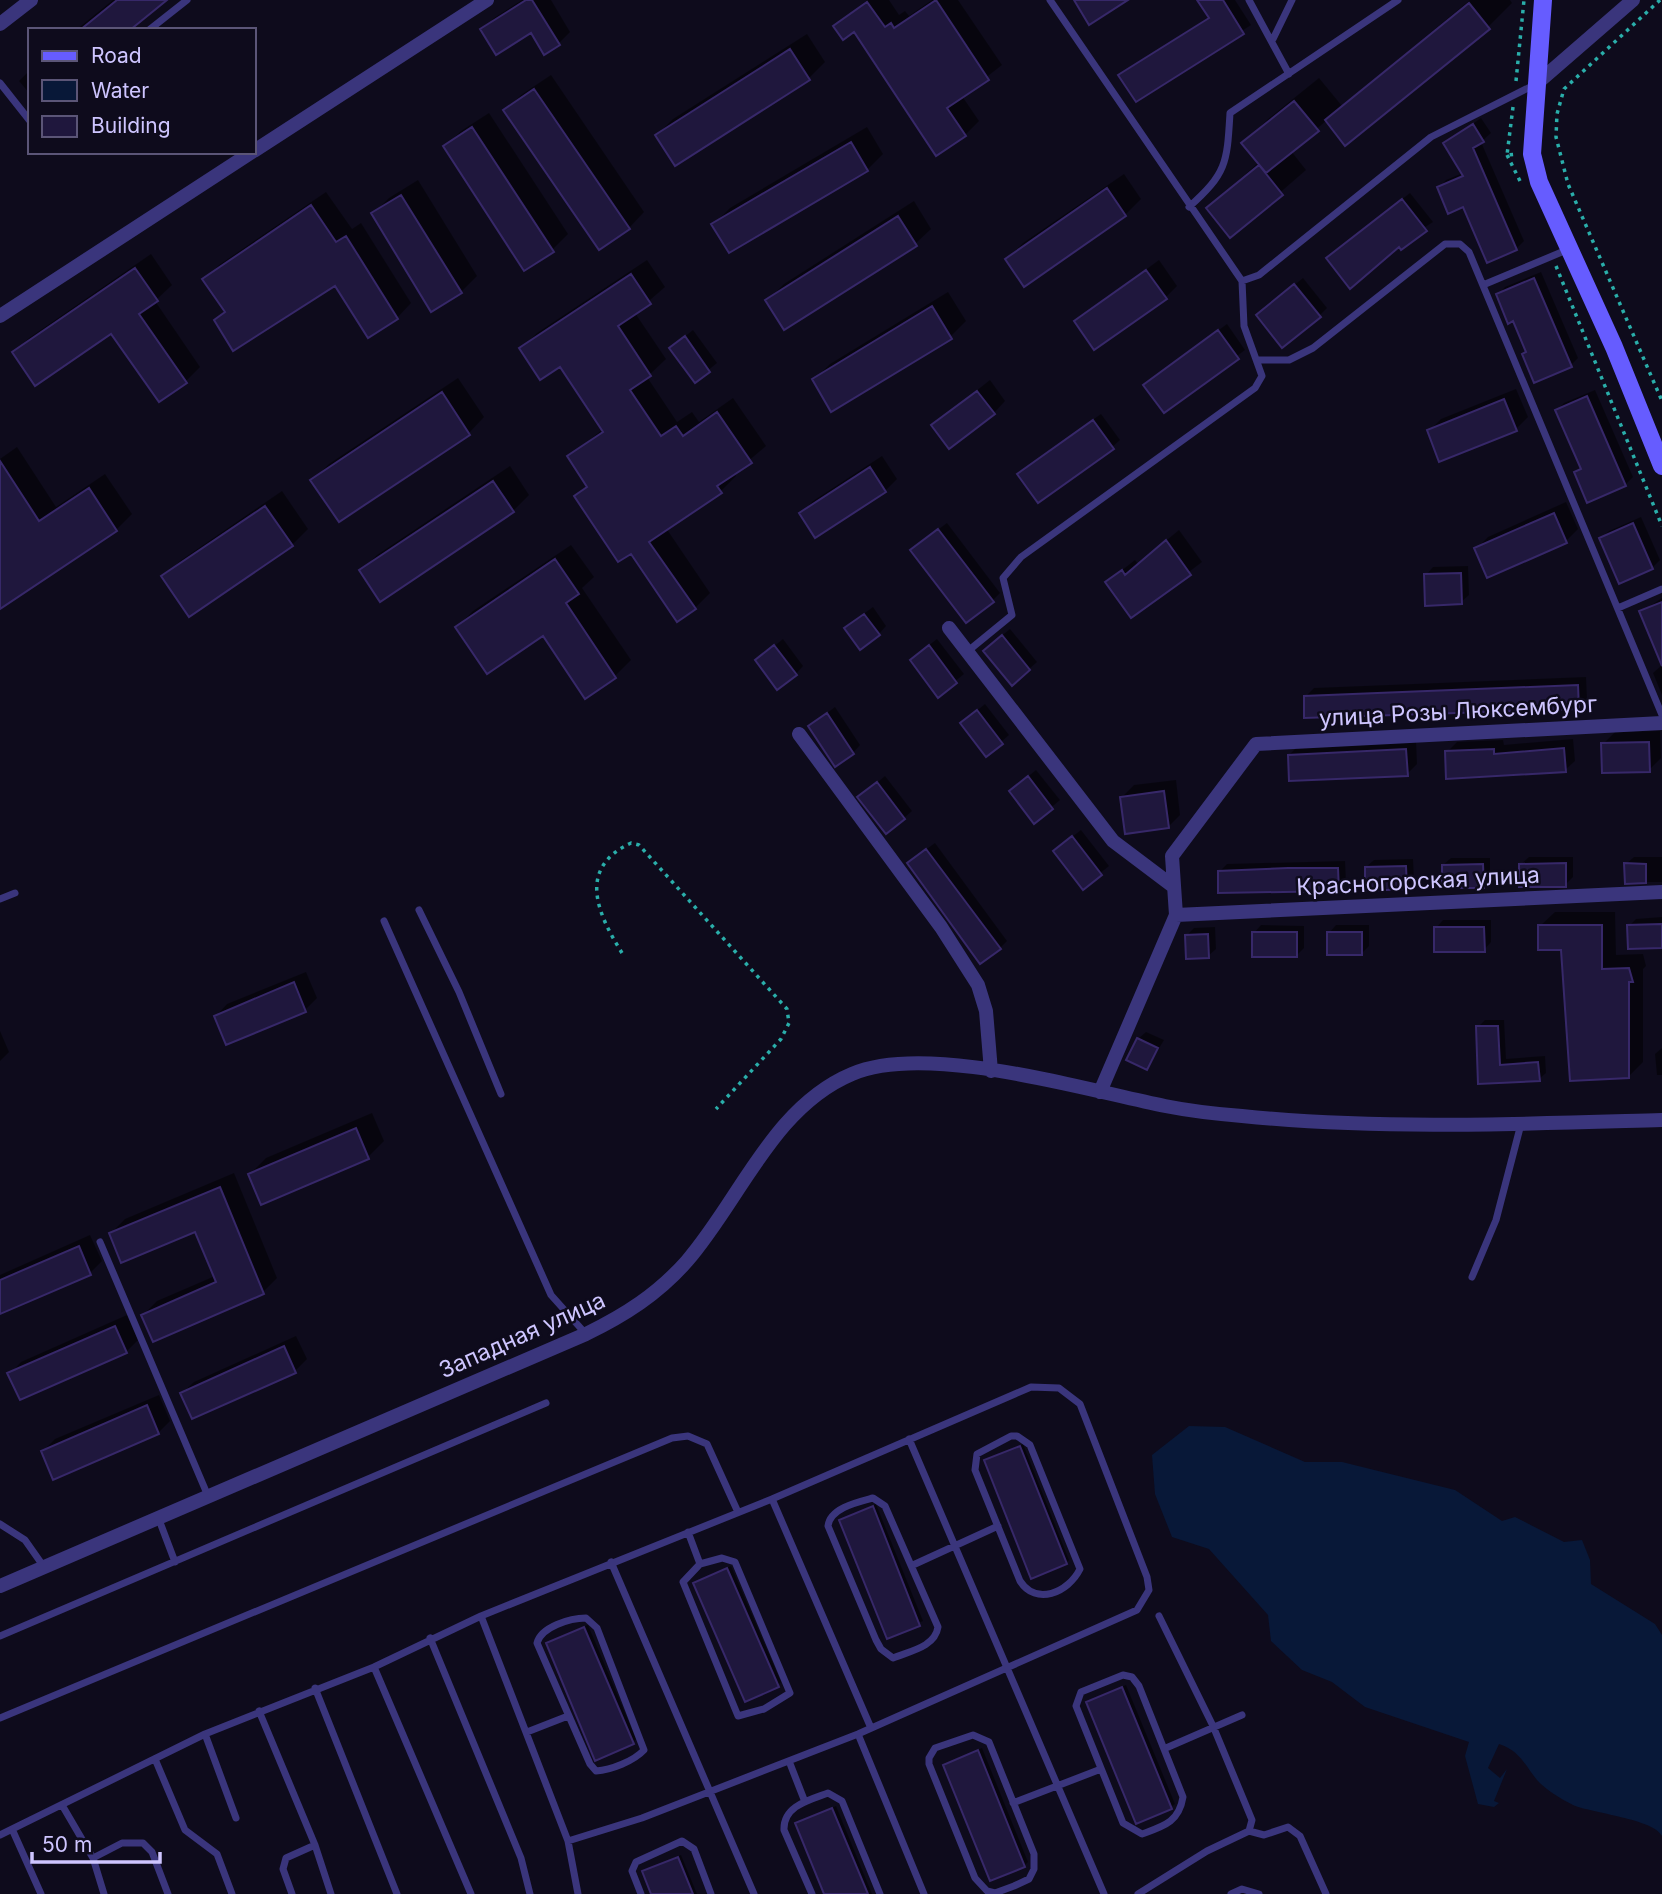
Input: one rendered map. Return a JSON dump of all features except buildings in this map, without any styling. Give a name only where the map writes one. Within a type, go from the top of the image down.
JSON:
[{"type":"street","points":[[0,24],[31,0]]},
{"type":"street","points":[[256,150],[487,0]]},
{"type":"street","points":[[1543,0],[1532,153],[1539,182],[1614,347],[1662,466]]},
{"type":"street","points":[[1535,85],[1633,0]]},
{"type":"street","points":[[0,316],[250,154]]},
{"type":"street","points":[[949,628],[1113,841],[1174,887],[1176,915],[1100,1092]]},
{"type":"street","name":"улица Розы Люксембург","points":[[1174,887],[1172,856],[1256,744],[1662,723]]},
{"type":"street","points":[[799,734],[942,926],[973,976],[986,1011],[991,1071]]},
{"type":"street","name":"Красногорская улица","points":[[1176,915],[1662,892]]},
{"type":"street","name":"Западная улица","points":[[0,1586],[586,1334],[647,1300],[686,1262],[786,1126],[827,1087],[853,1073],[880,1066],[925,1065],[991,1071],[1169,1107],[1243,1116],[1384,1123],[1521,1124],[1662,1120]]},
{"type":"lane","points":[[152,28],[187,0]]},
{"type":"lane","points":[[967,652],[1012,615],[1003,578],[1021,557],[1255,388],[1262,376],[1244,326],[1242,281],[1189,207],[1051,0]]},
{"type":"lane","points":[[1249,0],[1273,39],[1289,74]]},
{"type":"lane","points":[[1273,39],[1292,0]]},
{"type":"lane","points":[[1189,207],[1214,185],[1227,159],[1230,113],[1398,0]]},
{"type":"lane","points":[[0,83],[28,118]]},
{"type":"lane","points":[[1242,281],[1259,275],[1431,137],[1535,85]]},
{"type":"lane","points":[[1258,360],[1289,360],[1312,348],[1446,244],[1460,244],[1469,252],[1662,715]]},
{"type":"lane","points":[[1483,285],[1569,249]]},
{"type":"lane","points":[[1618,608],[1662,589]]},
{"type":"lane","points":[[0,899],[15,893]]},
{"type":"lane","points":[[419,910],[459,992],[501,1094]]},
{"type":"lane","points":[[384,921],[551,1295],[586,1334]]},
{"type":"lane","points":[[1472,1277],[1496,1220],[1521,1124]]},
{"type":"lane","points":[[100,1242],[208,1496]]},
{"type":"lane","points":[[0,1835],[205,1734],[315,1688],[374,1667],[481,1616],[737,1510],[772,1499],[1031,1387],[1059,1388],[1080,1404],[1149,1590],[1137,1610],[858,1734],[642,1818],[568,1841]]},
{"type":"lane","points":[[0,1636],[546,1403]]},
{"type":"lane","points":[[0,1718],[672,1438],[688,1436],[707,1444],[737,1510]]},
{"type":"lane","points":[[1017,1436],[1030,1445],[1055,1505],[1080,1569],[1075,1578],[1066,1587],[1042,1597],[1033,1594],[1020,1581],[998,1526],[975,1470],[975,1462],[982,1450],[1017,1436]]},
{"type":"lane","points":[[909,1439],[1008,1666],[1055,1785],[1104,1894]]},
{"type":"lane","points":[[877,1498],[885,1506],[913,1565],[938,1627],[937,1636],[929,1644],[893,1658],[885,1653],[876,1640],[829,1532],[828,1520],[835,1512],[877,1498]]},
{"type":"lane","points":[[772,1499],[871,1728]]},
{"type":"lane","points":[[158,1517],[175,1562]]},
{"type":"lane","points":[[0,1524],[25,1540],[44,1567]]},
{"type":"lane","points":[[913,1565],[998,1526]]},
{"type":"lane","points":[[688,1532],[701,1564]]},
{"type":"lane","points":[[722,1558],[735,1562],[790,1693],[764,1709],[738,1716],[683,1582],[701,1564],[722,1558]]},
{"type":"lane","points":[[611,1562],[754,1894]]},
{"type":"lane","points":[[481,1616],[568,1841],[578,1894]]},
{"type":"lane","points":[[1159,1616],[1213,1726],[1252,1820],[1250,1830]]},
{"type":"lane","points":[[586,1618],[597,1628],[644,1750],[627,1761],[596,1771],[590,1764],[568,1716],[538,1639],[544,1632],[586,1618]]},
{"type":"lane","points":[[430,1638],[521,1858],[530,1894]]},
{"type":"lane","points":[[374,1667],[471,1894]]},
{"type":"lane","points":[[1123,1675],[1137,1681],[1166,1748],[1183,1797],[1181,1811],[1171,1823],[1142,1834],[1123,1823],[1101,1769],[1075,1702],[1085,1689],[1123,1675]]},
{"type":"lane","points":[[315,1688],[397,1894]]},
{"type":"lane","points":[[259,1711],[315,1845],[331,1894]]},
{"type":"lane","points":[[1166,1748],[1242,1715]]},
{"type":"lane","points":[[527,1732],[568,1716]]},
{"type":"lane","points":[[205,1734],[236,1818]]},
{"type":"lane","points":[[858,1734],[924,1894]]},
{"type":"lane","points":[[982,1736],[989,1742],[1013,1803],[1034,1854],[1034,1869],[1028,1878],[995,1893],[987,1891],[975,1878],[931,1772],[929,1758],[935,1748],[961,1738],[982,1736]]},
{"type":"lane","points":[[155,1759],[185,1830],[217,1853],[232,1894]]},
{"type":"lane","points":[[789,1761],[805,1802]]},
{"type":"lane","points":[[1013,1803],[1101,1769]]},
{"type":"lane","points":[[812,1894],[784,1829],[783,1820],[789,1811],[828,1793],[842,1801],[880,1894]]},
{"type":"lane","points":[[62,1805],[93,1858],[104,1894]]},
{"type":"lane","points":[[1138,1894],[1206,1851],[1250,1830],[1264,1835],[1288,1827],[1300,1836],[1326,1894]]},
{"type":"lane","points":[[12,1829],[41,1894]]},
{"type":"lane","points":[[640,1894],[632,1871],[636,1862],[682,1842],[694,1849],[711,1894]]},
{"type":"lane","points":[[93,1858],[122,1843],[143,1843],[152,1852],[168,1894]]},
{"type":"lane","points":[[292,1894],[283,1869],[286,1858],[315,1845]]},
{"type":"lane","points":[[1231,1894],[1242,1889],[1259,1894]]},
{"type":"path","points":[[1660,0],[1564,89],[1557,114],[1556,138],[1568,184],[1662,401]]},
{"type":"path","points":[[1507,155],[1524,191]]},
{"type":"path","points":[[1552,255],[1662,526]]},
{"type":"path","points":[[622,953],[599,912],[596,880],[603,864],[615,850],[631,842],[639,845],[787,1009],[789,1023],[781,1039],[716,1108]]},
{"type":"water","points":[[1189,1426],[1225,1427],[1305,1462],[1342,1462],[1455,1490],[1502,1521],[1515,1517],[1564,1542],[1582,1540],[1590,1560],[1591,1584],[1655,1624],[1662,1635],[1662,1836],[1647,1825],[1582,1808],[1564,1800],[1541,1784],[1517,1754],[1499,1744],[1488,1768],[1500,1778],[1507,1769],[1494,1801],[1499,1803],[1494,1807],[1478,1804],[1465,1756],[1469,1742],[1365,1707],[1332,1682],[1302,1670],[1271,1641],[1268,1615],[1209,1549],[1172,1537],[1155,1494],[1152,1455]]}]
